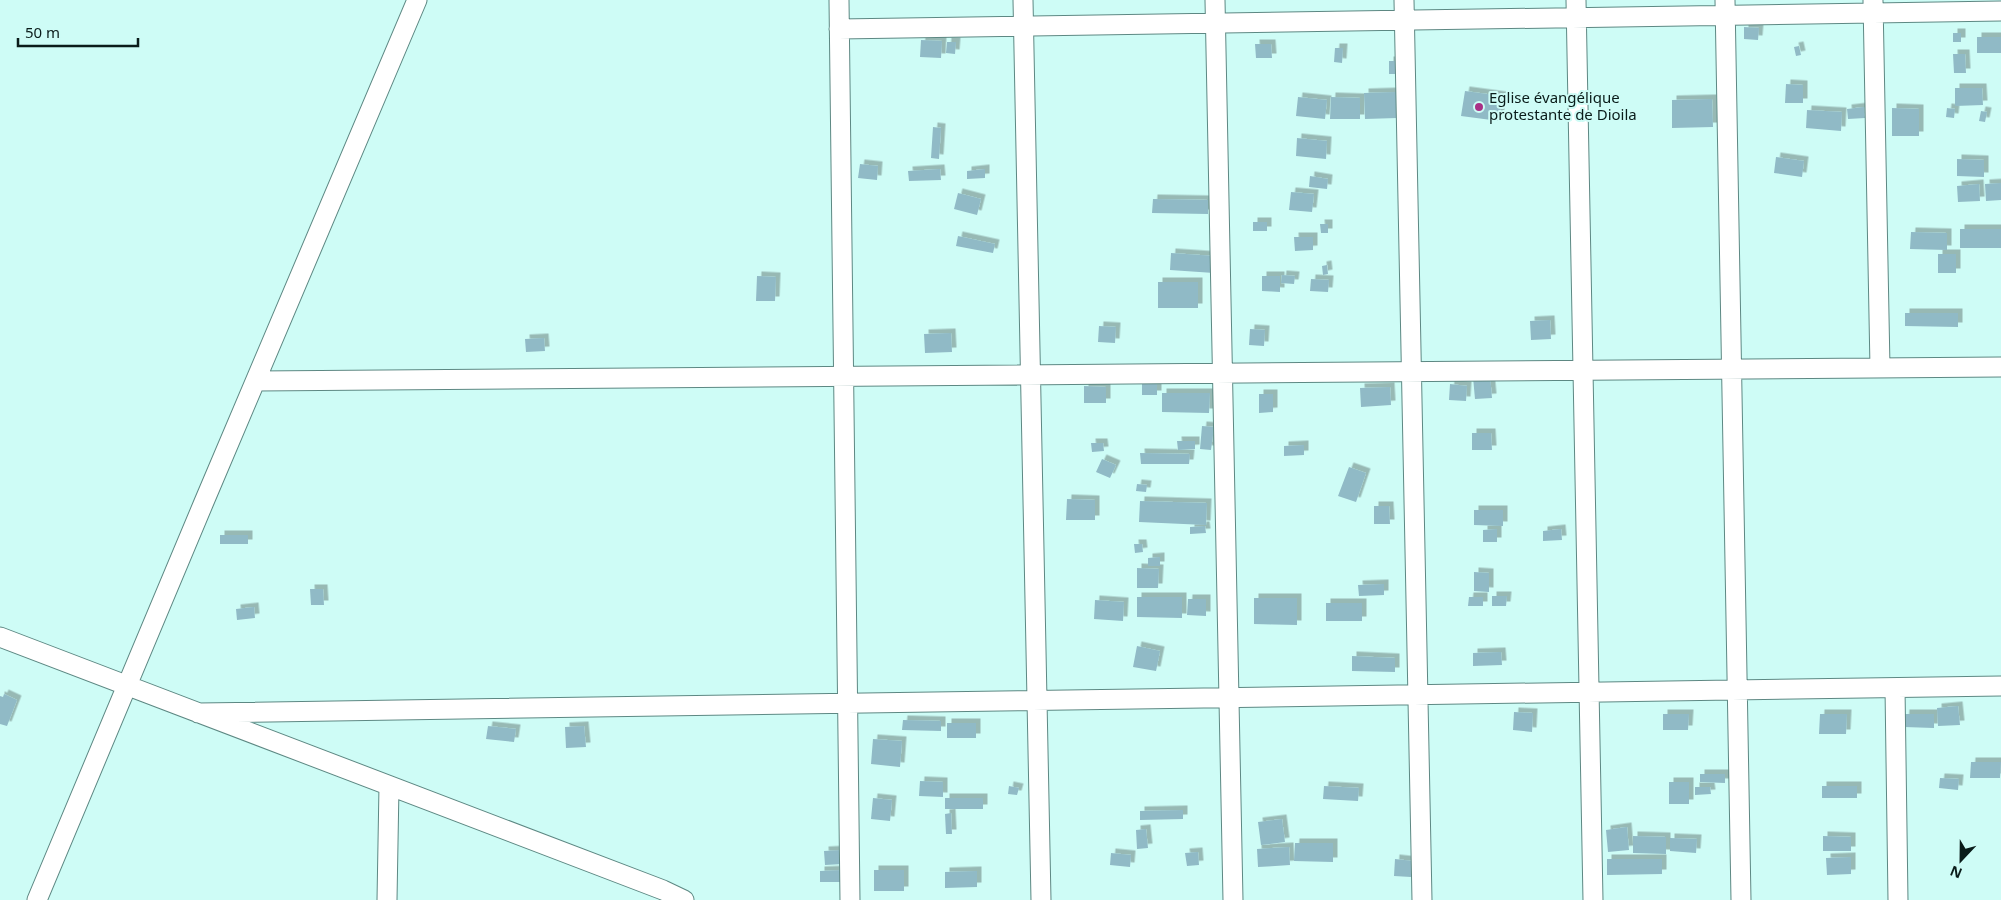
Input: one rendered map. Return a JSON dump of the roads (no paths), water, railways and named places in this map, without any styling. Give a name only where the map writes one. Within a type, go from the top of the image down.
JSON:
[{"type":"street","points":[[37,900],[125,685],[257,381],[418,0]]},
{"type":"street","points":[[839,0],[850,900]]},
{"type":"street","points":[[1023,0],[1041,900]]},
{"type":"street","points":[[1215,0],[1233,900]]},
{"type":"street","points":[[1404,0],[1422,900]]},
{"type":"street","points":[[839,28],[1404,20],[1576,8],[1873,6],[2001,10]]},
{"type":"street","points":[[1873,6],[1880,368]]},
{"type":"street","points":[[1725,7],[1741,900]]},
{"type":"street","points":[[1576,8],[1593,900]]},
{"type":"street","points":[[257,381],[2001,367]]},
{"type":"street","points":[[0,637],[389,786],[663,895],[684,900]]},
{"type":"street","points":[[198,713],[2001,686]]},
{"type":"street","points":[[1895,688],[1898,900]]},
{"type":"street","points":[[387,900],[389,786]]},
{"type":"place","name":"Eglise évangélique protestante de Dioila","points":[[1479,107]]}]
